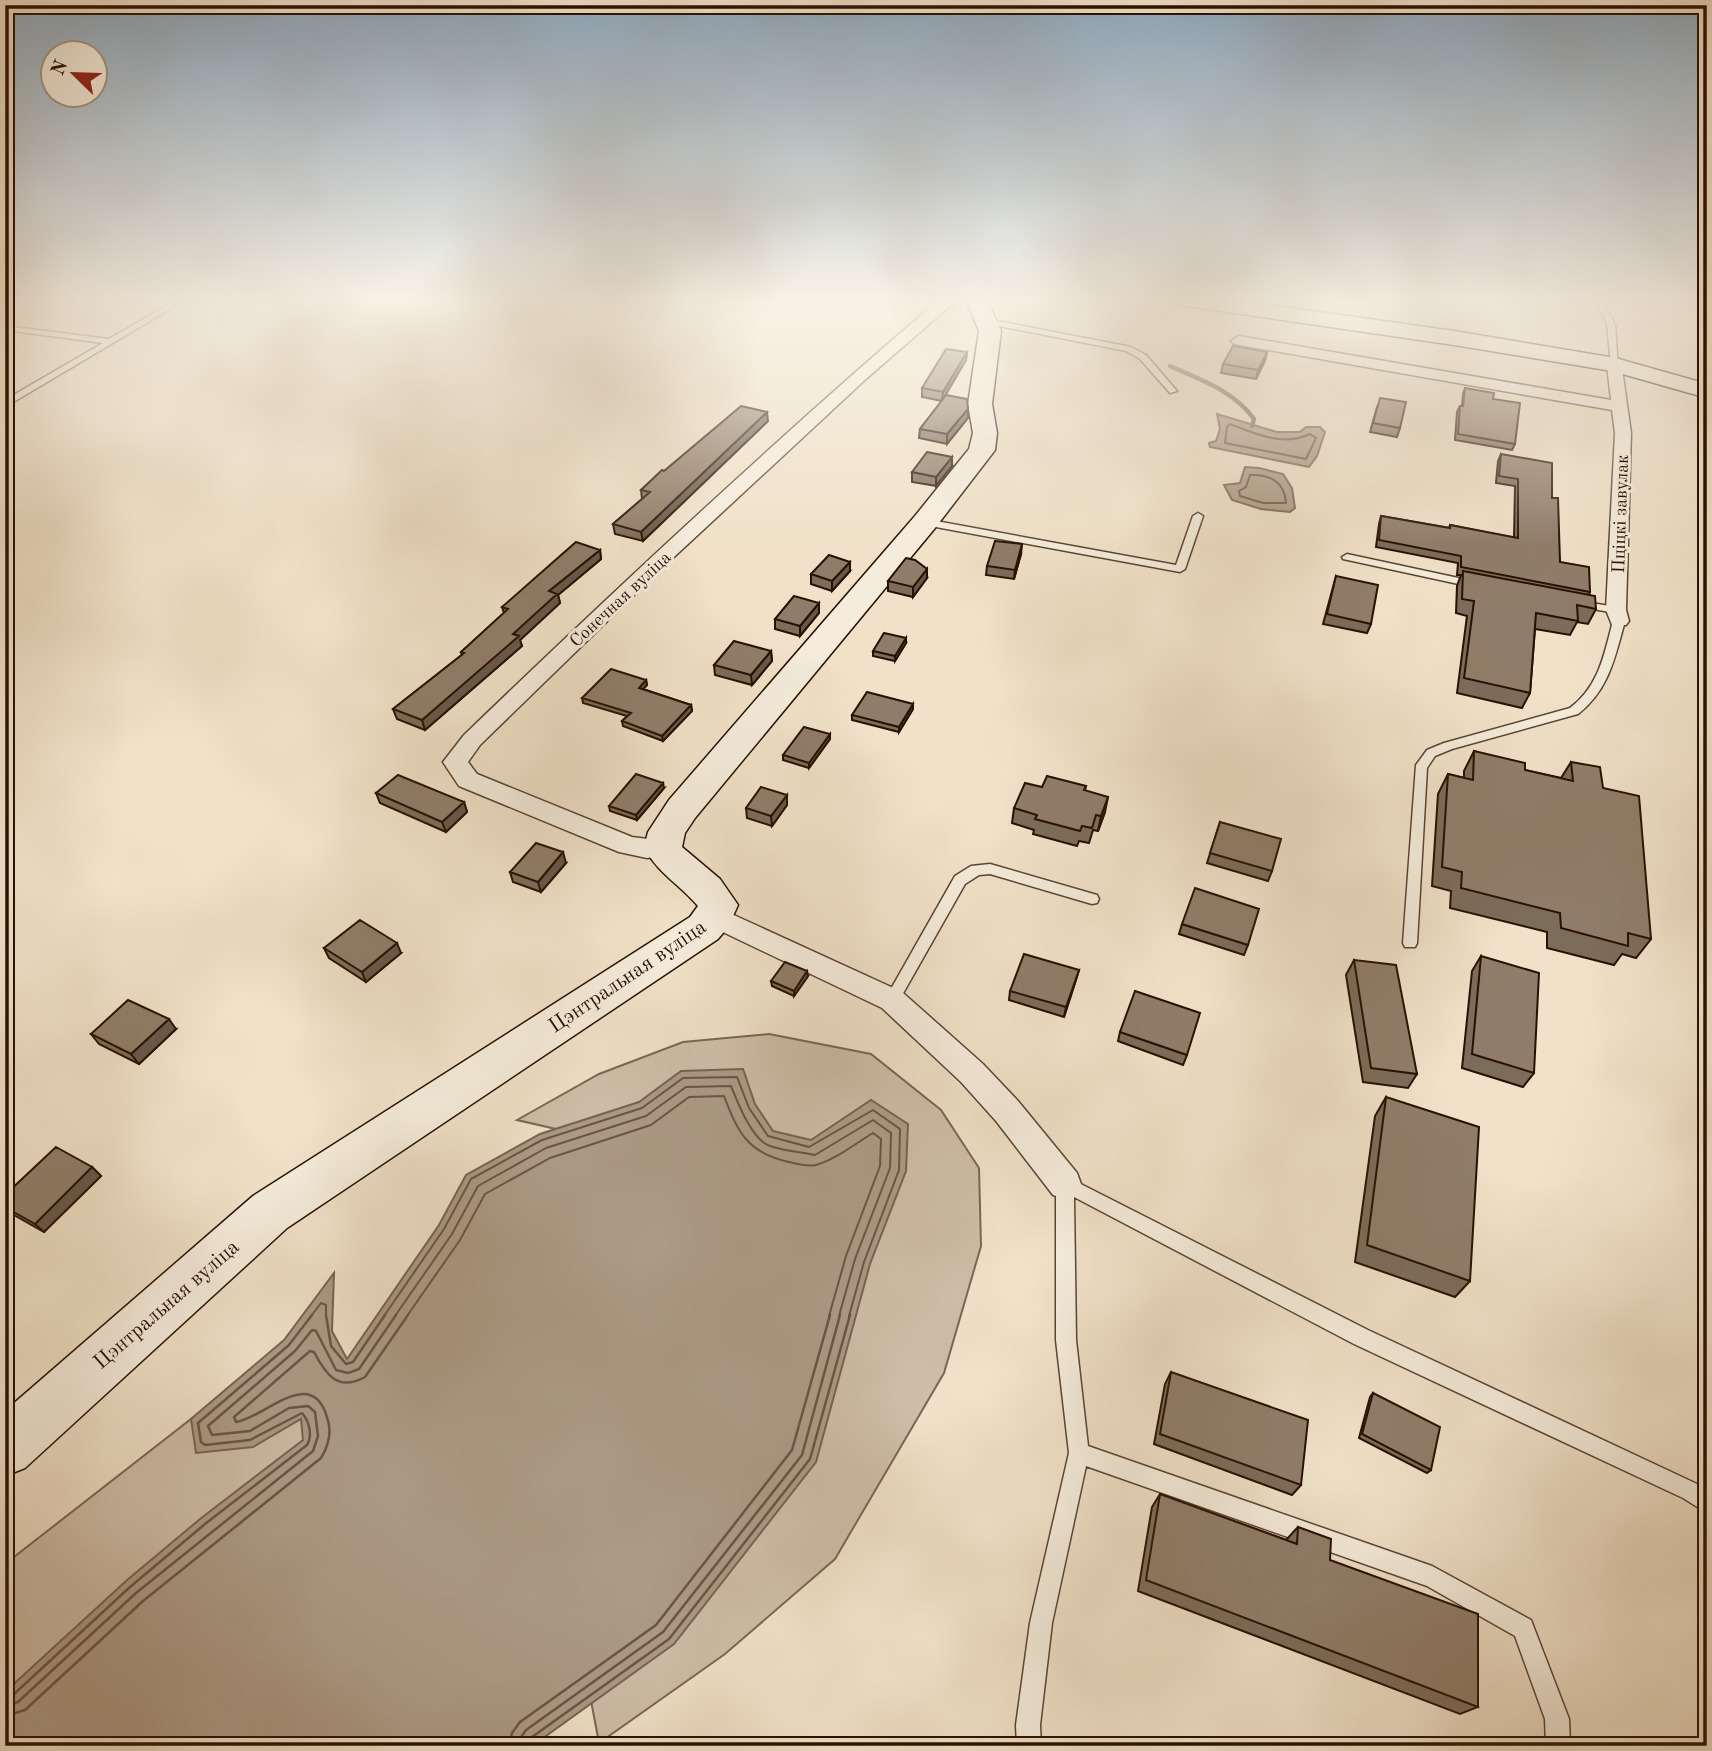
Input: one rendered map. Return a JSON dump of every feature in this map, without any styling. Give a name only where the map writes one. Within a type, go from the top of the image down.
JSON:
[{"type":"street","name":"Сонечная вуліца","points":[[663,848],[628,846],[468,780],[456,762],[472,740],[653,566],[856,381]]},
{"type":"street","points":[[663,848],[667,832],[682,809],[925,522],[982,450],[985,433],[980,404],[984,381]]},
{"type":"street","points":[[1475,381],[1620,405],[1617,381]]},
{"type":"street","points":[[1671,381],[1707,391]]},
{"type":"street","name":"Пціцкі завулак","points":[[1617,616],[1623,433],[1620,405]]},
{"type":"street","name":"Цэнтральная вуліца","points":[[5,1448],[270,1213],[464,1083],[704,928],[714,916],[718,905],[712,893],[670,862],[663,848]]},
{"type":"street","points":[[714,916],[892,1000],[972,1073],[1007,1111],[1065,1184]]},
{"type":"lane","points":[[5,404],[45,381]]},
{"type":"lane","points":[[1165,381],[1174,391]]},
{"type":"lane","points":[[925,522],[1180,569],[1198,516]]},
{"type":"lane","points":[[1347,557],[1493,588]]},
{"type":"lane","points":[[1410,943],[1421,768],[1431,753],[1574,711],[1590,700],[1602,680],[1617,616],[1560,600]]},
{"type":"lane","points":[[892,1000],[960,880],[976,870],[990,869],[1092,899]]},
{"type":"lane","points":[[1029,1746],[1028,1726],[1041,1623],[1079,1453],[1066,1339],[1065,1184],[1361,1337],[1690,1491],[1707,1503]]},
{"type":"lane","points":[[1079,1453],[1432,1577],[1523,1628],[1558,1719],[1558,1746]]},
{"type":"shaded area","points":[[769,1034],[871,1054],[941,1110],[979,1168],[981,1246],[944,1373],[835,1559],[725,1654],[599,1743],[578,1632],[842,1151],[582,1135],[517,1120],[599,1074],[683,1042]]},
{"type":"shaded area","points":[[260,1402],[341,1431],[5,1741],[5,1564],[191,1419]]},
{"type":"water","points":[[1217,414],[1277,432],[1300,432],[1306,427],[1320,427],[1325,432],[1317,456],[1309,467],[1210,447],[1209,443],[1216,441],[1220,429]]},
{"type":"water","points":[[1245,467],[1283,474],[1292,488],[1295,508],[1290,512],[1261,509],[1232,500],[1224,485],[1240,483]]},
{"type":"water","points":[[743,1069],[755,1104],[773,1131],[811,1140],[871,1100],[908,1124],[906,1171],[870,1264],[816,1462],[674,1644],[532,1746],[5,1746],[5,1692],[126,1581],[200,1519],[303,1440],[301,1419],[253,1447],[196,1453],[191,1419],[284,1340],[334,1273],[332,1331],[347,1359],[439,1225],[466,1175],[540,1134],[639,1102],[681,1071]]},
{"type":"building","points":[[926,381],[950,381],[943,392],[922,388]]},
{"type":"building","points":[[1465,388],[1494,393],[1493,399],[1520,403],[1515,444],[1458,434],[1460,406],[1463,406]]},
{"type":"building","points":[[946,395],[967,399],[968,409],[947,434],[920,429]]},
{"type":"building","points":[[1380,398],[1406,402],[1400,428],[1373,423]]},
{"type":"building","points":[[741,406],[767,412],[641,532],[613,524],[650,492],[641,490],[662,470]]},
{"type":"building","points":[[927,452],[952,457],[936,477],[912,472]]},
{"type":"building","points":[[1501,454],[1552,463],[1552,498],[1558,498],[1560,562],[1589,567],[1590,592],[1461,567],[1461,556],[1379,540],[1381,516],[1518,538],[1518,479],[1499,476]]},
{"type":"building","points":[[995,541],[1022,544],[1015,570],[987,566]]},
{"type":"building","points":[[576,542],[600,550],[549,591],[557,594],[513,634],[519,636],[422,720],[393,709],[464,653],[461,652],[508,609],[502,607]]},
{"type":"building","points":[[829,555],[850,562],[832,581],[811,574]]},
{"type":"building","points":[[906,558],[915,560],[927,569],[913,587],[888,581]]},
{"type":"building","points":[[1463,571],[1595,596],[1596,609],[1577,605],[1578,621],[1536,613],[1530,693],[1464,678],[1474,601],[1462,599]]},
{"type":"building","points":[[1336,576],[1378,585],[1371,624],[1327,614]]},
{"type":"building","points":[[794,596],[819,603],[800,626],[775,619]]},
{"type":"building","points":[[884,633],[906,638],[895,656],[873,651]]},
{"type":"building","points":[[734,641],[771,651],[751,675],[714,665]]},
{"type":"building","points":[[611,669],[646,680],[639,688],[691,705],[662,736],[622,721],[631,713],[582,698]]},
{"type":"building","points":[[867,692],[913,704],[899,727],[852,715]]},
{"type":"building","points":[[804,727],[830,734],[809,763],[783,755]]},
{"type":"building","points":[[1474,751],[1525,763],[1525,770],[1573,781],[1571,762],[1600,767],[1603,788],[1639,796],[1651,939],[1628,933],[1628,946],[1561,928],[1560,913],[1461,888],[1462,872],[1442,867],[1448,774],[1473,780]]},
{"type":"building","points":[[636,774],[663,783],[636,815],[609,806]]},
{"type":"building","points":[[398,775],[464,802],[442,822],[376,793]]},
{"type":"building","points":[[1047,776],[1086,786],[1084,790],[1108,797],[1101,816],[1096,815],[1092,828],[1082,826],[1080,831],[1035,819],[1037,815],[1014,808],[1025,783],[1042,787]]},
{"type":"building","points":[[761,787],[787,795],[771,816],[746,808]]},
{"type":"building","points":[[1220,822],[1281,839],[1272,871],[1210,853]]},
{"type":"building","points":[[536,843],[563,852],[538,882],[510,872]]},
{"type":"building","points":[[1195,888],[1259,909],[1248,945],[1182,924]]},
{"type":"building","points":[[360,920],[397,943],[362,972],[324,948]]},
{"type":"building","points":[[1024,954],[1079,970],[1066,1007],[1010,991]]},
{"type":"building","points":[[1481,956],[1539,973],[1534,1073],[1472,1054]]},
{"type":"building","points":[[1354,960],[1396,965],[1417,1074],[1371,1068]]},
{"type":"building","points":[[785,962],[807,971],[794,991],[771,981]]},
{"type":"building","points":[[1135,991],[1200,1013],[1187,1055],[1120,1032]]},
{"type":"building","points":[[128,1000],[169,1019],[131,1054],[91,1034]]},
{"type":"building","points":[[1386,1097],[1479,1127],[1470,1281],[1367,1245]]},
{"type":"building","points":[[56,1147],[92,1167],[35,1224],[5,1207],[5,1195]]},
{"type":"building","points":[[1171,1372],[1308,1420],[1301,1485],[1160,1434]]},
{"type":"building","points":[[1373,1393],[1440,1427],[1431,1470],[1362,1434]]},
{"type":"building","points":[[1160,1494],[1297,1544],[1298,1527],[1331,1539],[1330,1560],[1478,1614],[1478,1707],[1146,1580]]},
{"type":"waterway","points":[[1202,381],[1227,394],[1246,409],[1254,419],[1252,426]]}]
